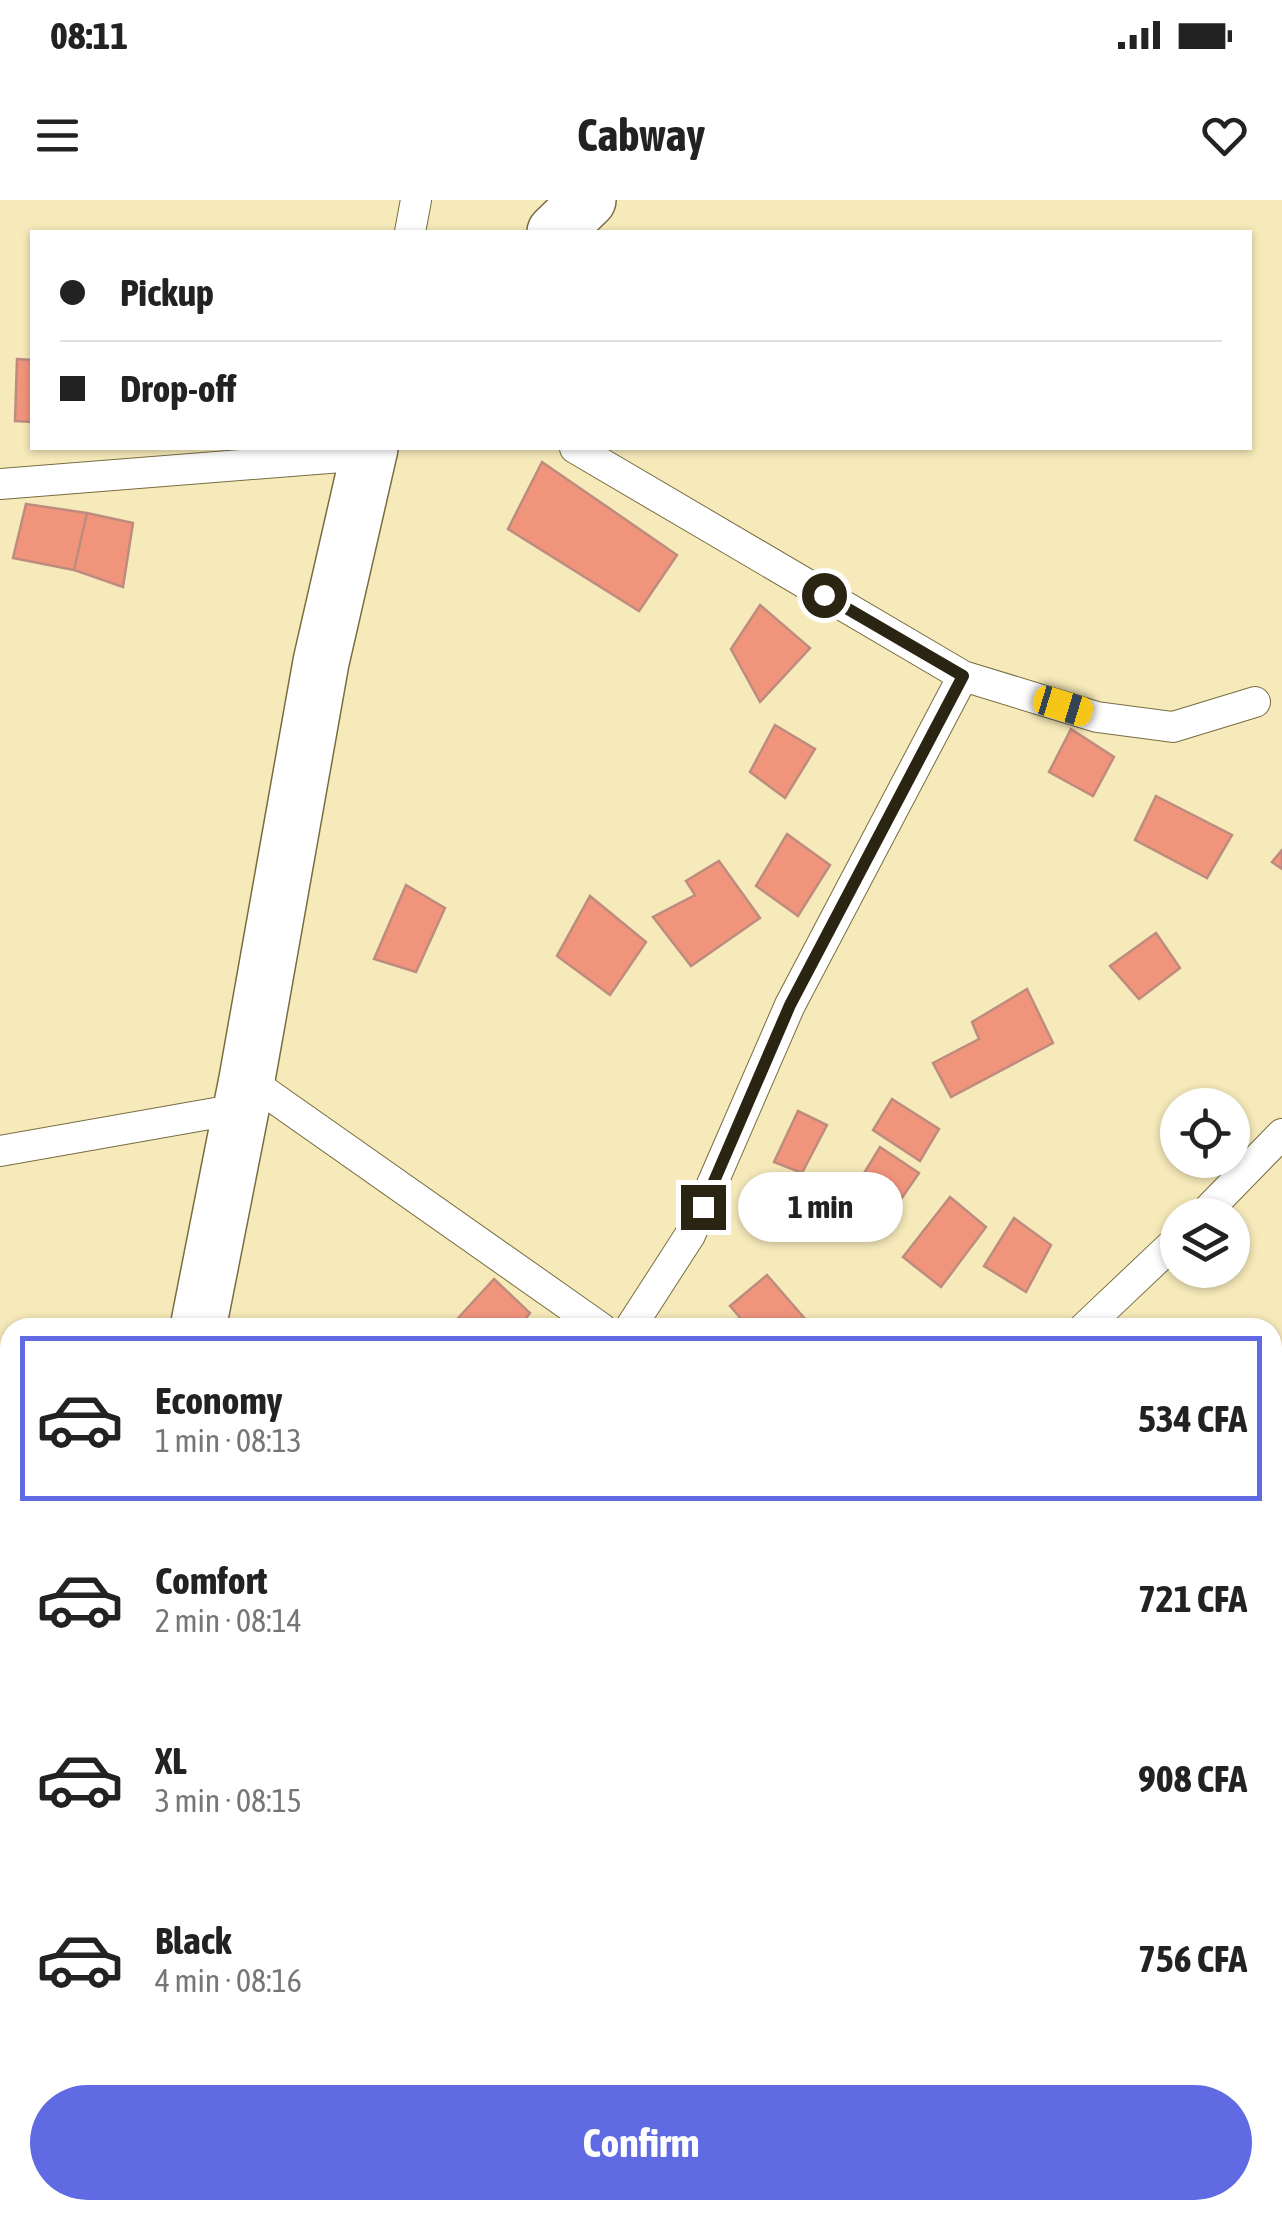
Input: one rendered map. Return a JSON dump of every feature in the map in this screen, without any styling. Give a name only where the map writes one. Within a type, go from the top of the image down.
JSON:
[{"type":"highway","points":[[557,230],[588,200]]},
{"type":"highway","points":[[200,1318],[321,662],[368,451]]},
{"type":"street","points":[[410,230],[416,200]]},
{"type":"street","points":[[579,450],[963,676],[1096,717],[1173,727],[1255,702]]},
{"type":"street","points":[[0,484],[368,451]]},
{"type":"street","points":[[636,1318],[690,1235],[790,1005],[963,676]]},
{"type":"street","points":[[0,1151],[242,1094],[586,1318]]},
{"type":"street","points":[[1220,1198],[1282,1134]]},
{"type":"street","points":[[1095,1318],[1160,1256]]},
{"type":"building","points":[[17,359],[30,360],[30,422],[15,421]]},
{"type":"building","points":[[542,462],[677,555],[639,611],[508,529]]},
{"type":"building","points":[[26,504],[87,513],[74,570],[13,558]]},
{"type":"building","points":[[87,513],[133,523],[123,587],[74,570]]},
{"type":"building","points":[[760,605],[810,648],[760,702],[731,649]]},
{"type":"building","points":[[775,725],[815,749],[785,798],[750,772]]},
{"type":"building","points":[[1071,729],[1114,757],[1093,796],[1049,772]]},
{"type":"building","points":[[1156,796],[1232,835],[1207,878],[1135,840]]},
{"type":"building","points":[[787,834],[830,865],[798,916],[756,886]]},
{"type":"building","points":[[1282,850],[1282,869],[1272,862]]},
{"type":"building","points":[[719,861],[760,918],[691,966],[653,917],[695,895],[686,881]]},
{"type":"building","points":[[406,885],[445,908],[416,972],[374,959]]},
{"type":"building","points":[[590,896],[646,942],[610,995],[557,956]]},
{"type":"building","points":[[1156,933],[1180,968],[1139,999],[1110,966]]},
{"type":"building","points":[[1027,989],[1053,1043],[951,1097],[933,1063],[979,1039],[972,1022]]},
{"type":"building","points":[[892,1099],[939,1129],[920,1161],[873,1130]]},
{"type":"building","points":[[798,1111],[827,1125],[802,1173],[774,1162]]},
{"type":"building","points":[[880,1147],[919,1173],[899,1202],[861,1178]]},
{"type":"building","points":[[950,1197],[986,1227],[941,1287],[903,1257]]},
{"type":"building","points":[[1014,1218],[1051,1245],[1026,1292],[984,1266]]},
{"type":"building","points":[[767,1275],[804,1318],[740,1318],[730,1306]]},
{"type":"building","points":[[494,1279],[530,1313],[526,1318],[458,1318]]},
{"type":"route","points":[[703,1207],[790,1005],[963,676],[824,595]]}]
